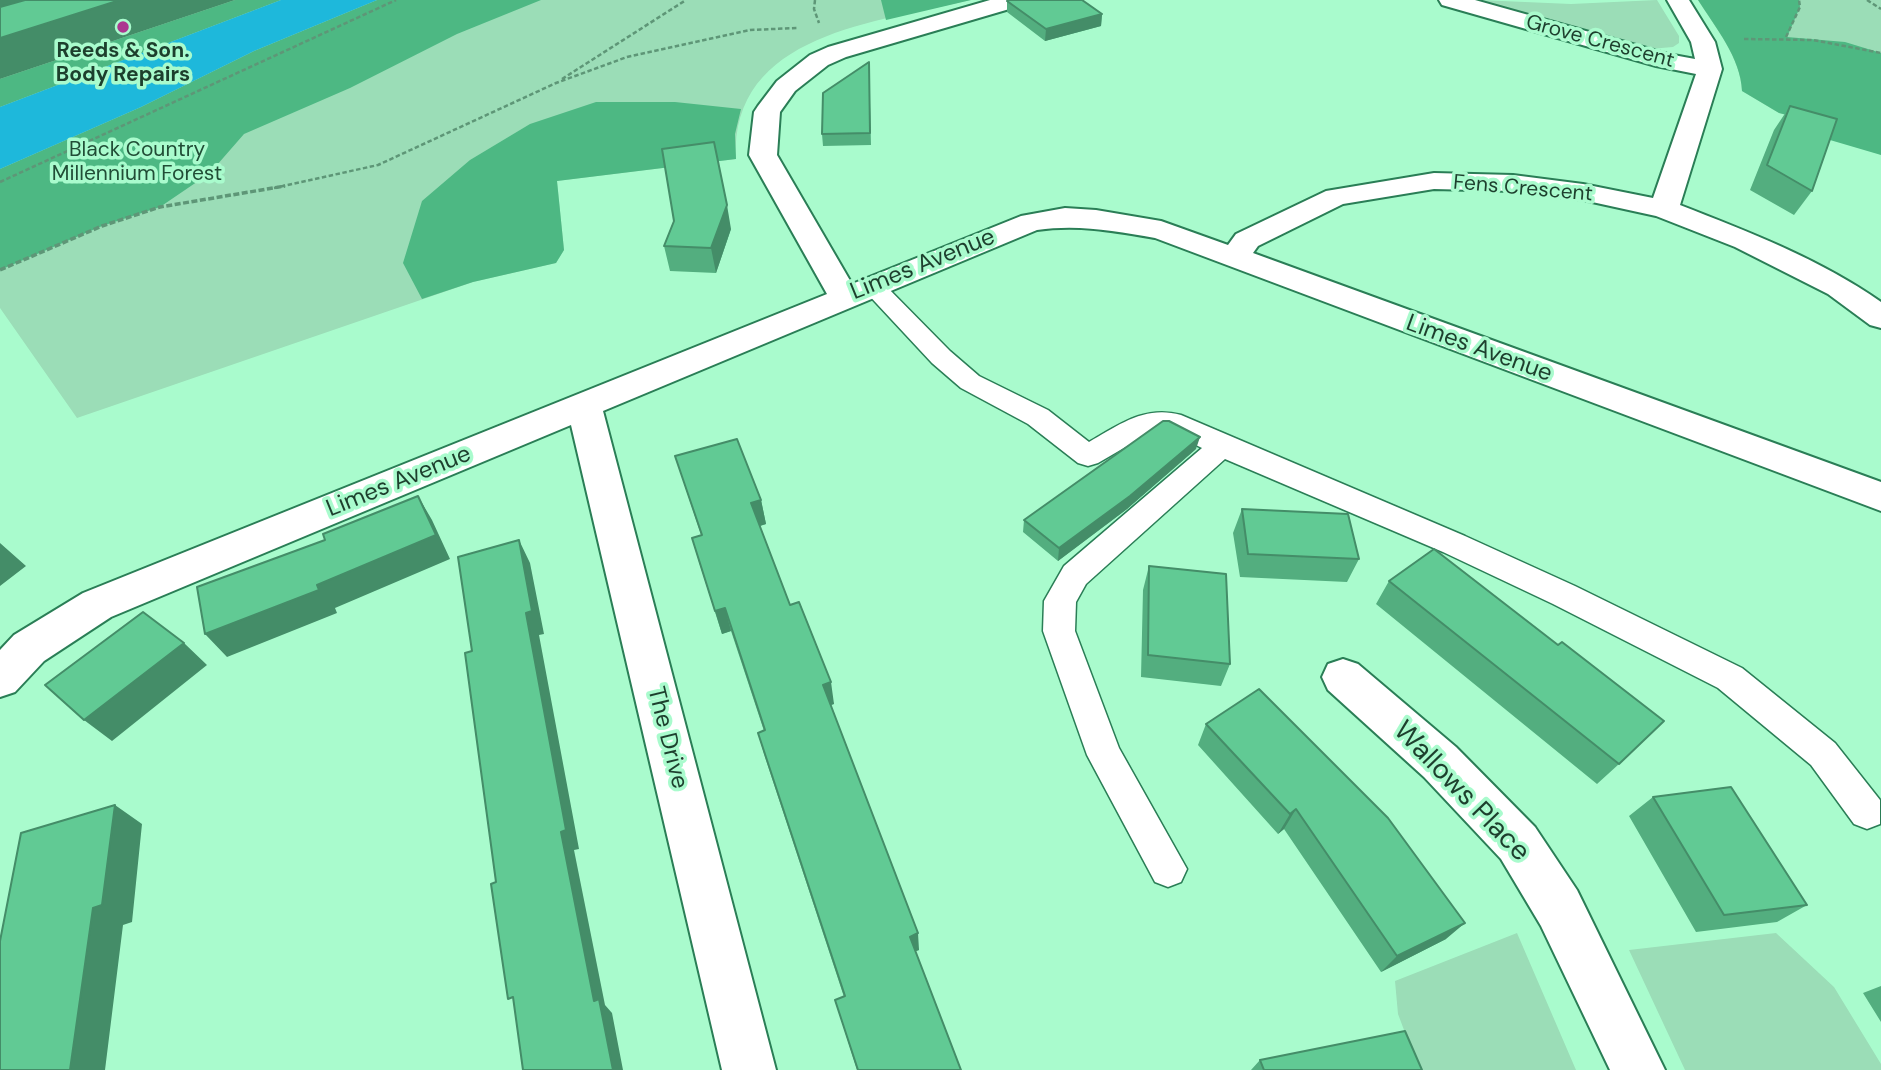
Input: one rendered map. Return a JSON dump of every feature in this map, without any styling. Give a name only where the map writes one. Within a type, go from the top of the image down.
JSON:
[{"type":"street","points":[[858,290],[763,155],[767,112],[786,86],[819,61],[837,52],[1015,0]]},
{"type":"street","name":"Grove Crescent","points":[[1450,0],[1665,61],[1710,69]]},
{"type":"street","points":[[1664,209],[1710,69],[1703,41],[1678,0]]},
{"type":"street","name":"Fens Crescent","points":[[1234,258],[1247,240],[1336,198],[1434,181],[1513,183],[1583,192],[1664,209],[1746,241],[1839,287],[1881,318]]},
{"type":"street","name":"Limes Avenue","points":[[0,679],[29,648],[97,605],[584,406],[858,290],[1031,222],[1065,217],[1097,219],[1161,230],[1881,496]]},
{"type":"street","name":"The Drive","points":[[584,406],[749,1070]]},
{"type":"street","name":"Wallows Place","points":[[1343,677],[1440,762],[1518,843],[1559,908],[1638,1070]]},
{"type":"lane","points":[[858,290],[970,382],[1038,417],[1088,456],[1149,421],[1171,422],[1564,594],[1730,678],[1823,754],[1867,812]]},
{"type":"lane","points":[[1168,869],[1104,755],[1059,631],[1060,601],[1075,575],[1222,446]]},
{"type":"path","points":[[0,181],[396,0]]},
{"type":"path","points":[[556,83],[686,0]]},
{"type":"path","points":[[815,0],[814,9],[821,30]]},
{"type":"path","points":[[1786,37],[1800,7],[1799,0]]},
{"type":"path","points":[[1867,0],[1881,9]]},
{"type":"path","points":[[0,270],[102,226],[160,207],[308,182],[378,165],[556,83],[627,57],[750,30],[788,27],[821,30],[830,34],[837,52]]},
{"type":"path","points":[[1703,41],[1786,37],[1845,42],[1881,52]]},
{"type":"green space","points":[[235,0],[971,0],[854,27],[816,40],[783,59],[757,84],[741,117],[736,159],[557,181],[564,250],[556,263],[473,282],[77,418],[0,308],[0,79]]},
{"type":"green space","points":[[235,0],[281,0],[0,107],[0,79]]},
{"type":"green space","name":"Black Country Millennium Forest","points":[[377,0],[541,0],[457,34],[350,88],[244,134],[210,173],[160,207],[102,226],[0,270],[0,169],[141,107],[254,51]]},
{"type":"green space","points":[[881,0],[971,0],[886,20]]},
{"type":"green space","points":[[1479,0],[1571,4],[1657,0],[1679,36],[1679,43],[1673,47],[1650,49]]},
{"type":"green space","points":[[1698,0],[1881,0],[1881,155],[1815,122],[1779,113],[1742,91],[1741,79],[1732,55]]},
{"type":"green space","points":[[1698,0],[1799,0],[1800,7],[1787,37],[1845,42],[1881,53],[1881,155],[1813,135],[1815,122],[1779,113],[1742,91],[1741,79],[1732,55]]},
{"type":"green space","points":[[596,102],[675,102],[741,109],[735,134],[736,159],[557,181],[564,250],[556,263],[473,282],[422,299],[403,263],[422,201],[470,160],[530,124]]},
{"type":"green space","points":[[1517,933],[1576,1070],[1419,1070],[1398,1014],[1395,981]]},
{"type":"green space","points":[[1776,933],[1834,987],[1881,1064],[1881,1070],[1685,1070],[1629,950]]},
{"type":"water","points":[[281,0],[377,0],[254,51],[141,107],[0,169],[0,107]]},
{"type":"building","points":[[25,0],[120,0],[0,38],[0,7]]},
{"type":"building","points":[[1082,0],[1102,14],[1046,29],[1007,1]]},
{"type":"building","points":[[869,62],[870,133],[822,134],[823,93]]},
{"type":"building","points":[[1790,106],[1837,119],[1812,191],[1767,165]]},
{"type":"building","points":[[714,142],[727,205],[711,248],[664,246],[674,221],[662,149]]},
{"type":"building","points":[[1163,421],[1169,421],[1200,437],[1130,496],[1059,548],[1024,520]]},
{"type":"building","points":[[737,439],[761,500],[751,503],[790,605],[799,602],[831,682],[823,685],[918,933],[910,937],[961,1070],[858,1070],[835,1000],[845,996],[758,733],[765,730],[725,608],[715,611],[692,538],[702,535],[675,456]]},
{"type":"building","points":[[418,496],[436,535],[317,585],[319,590],[205,634],[197,587],[325,540],[323,534]]},
{"type":"building","points":[[1242,509],[1348,514],[1359,559],[1248,554]]},
{"type":"building","points":[[519,540],[532,611],[526,613],[566,830],[561,832],[594,1001],[599,999],[613,1070],[523,1070],[513,997],[508,999],[491,884],[496,882],[465,653],[472,651],[458,557]]},
{"type":"building","points":[[1434,549],[1558,645],[1562,642],[1664,721],[1619,764],[1389,581]]},
{"type":"building","points":[[1149,566],[1226,574],[1230,664],[1148,655]]},
{"type":"building","points":[[143,612],[184,643],[84,720],[45,685]]},
{"type":"building","points":[[1259,689],[1388,818],[1465,923],[1397,956],[1296,809],[1290,814],[1206,724]]},
{"type":"building","points":[[1731,787],[1807,905],[1724,915],[1653,797]]},
{"type":"building","points":[[115,805],[102,905],[93,908],[70,1070],[0,1070],[0,941],[21,833]]},
{"type":"building","points":[[1405,1031],[1422,1070],[1264,1070],[1260,1060]]},
{"type":"place","name":"Reeds & Son. Body Repairs","points":[[123,27]]}]
